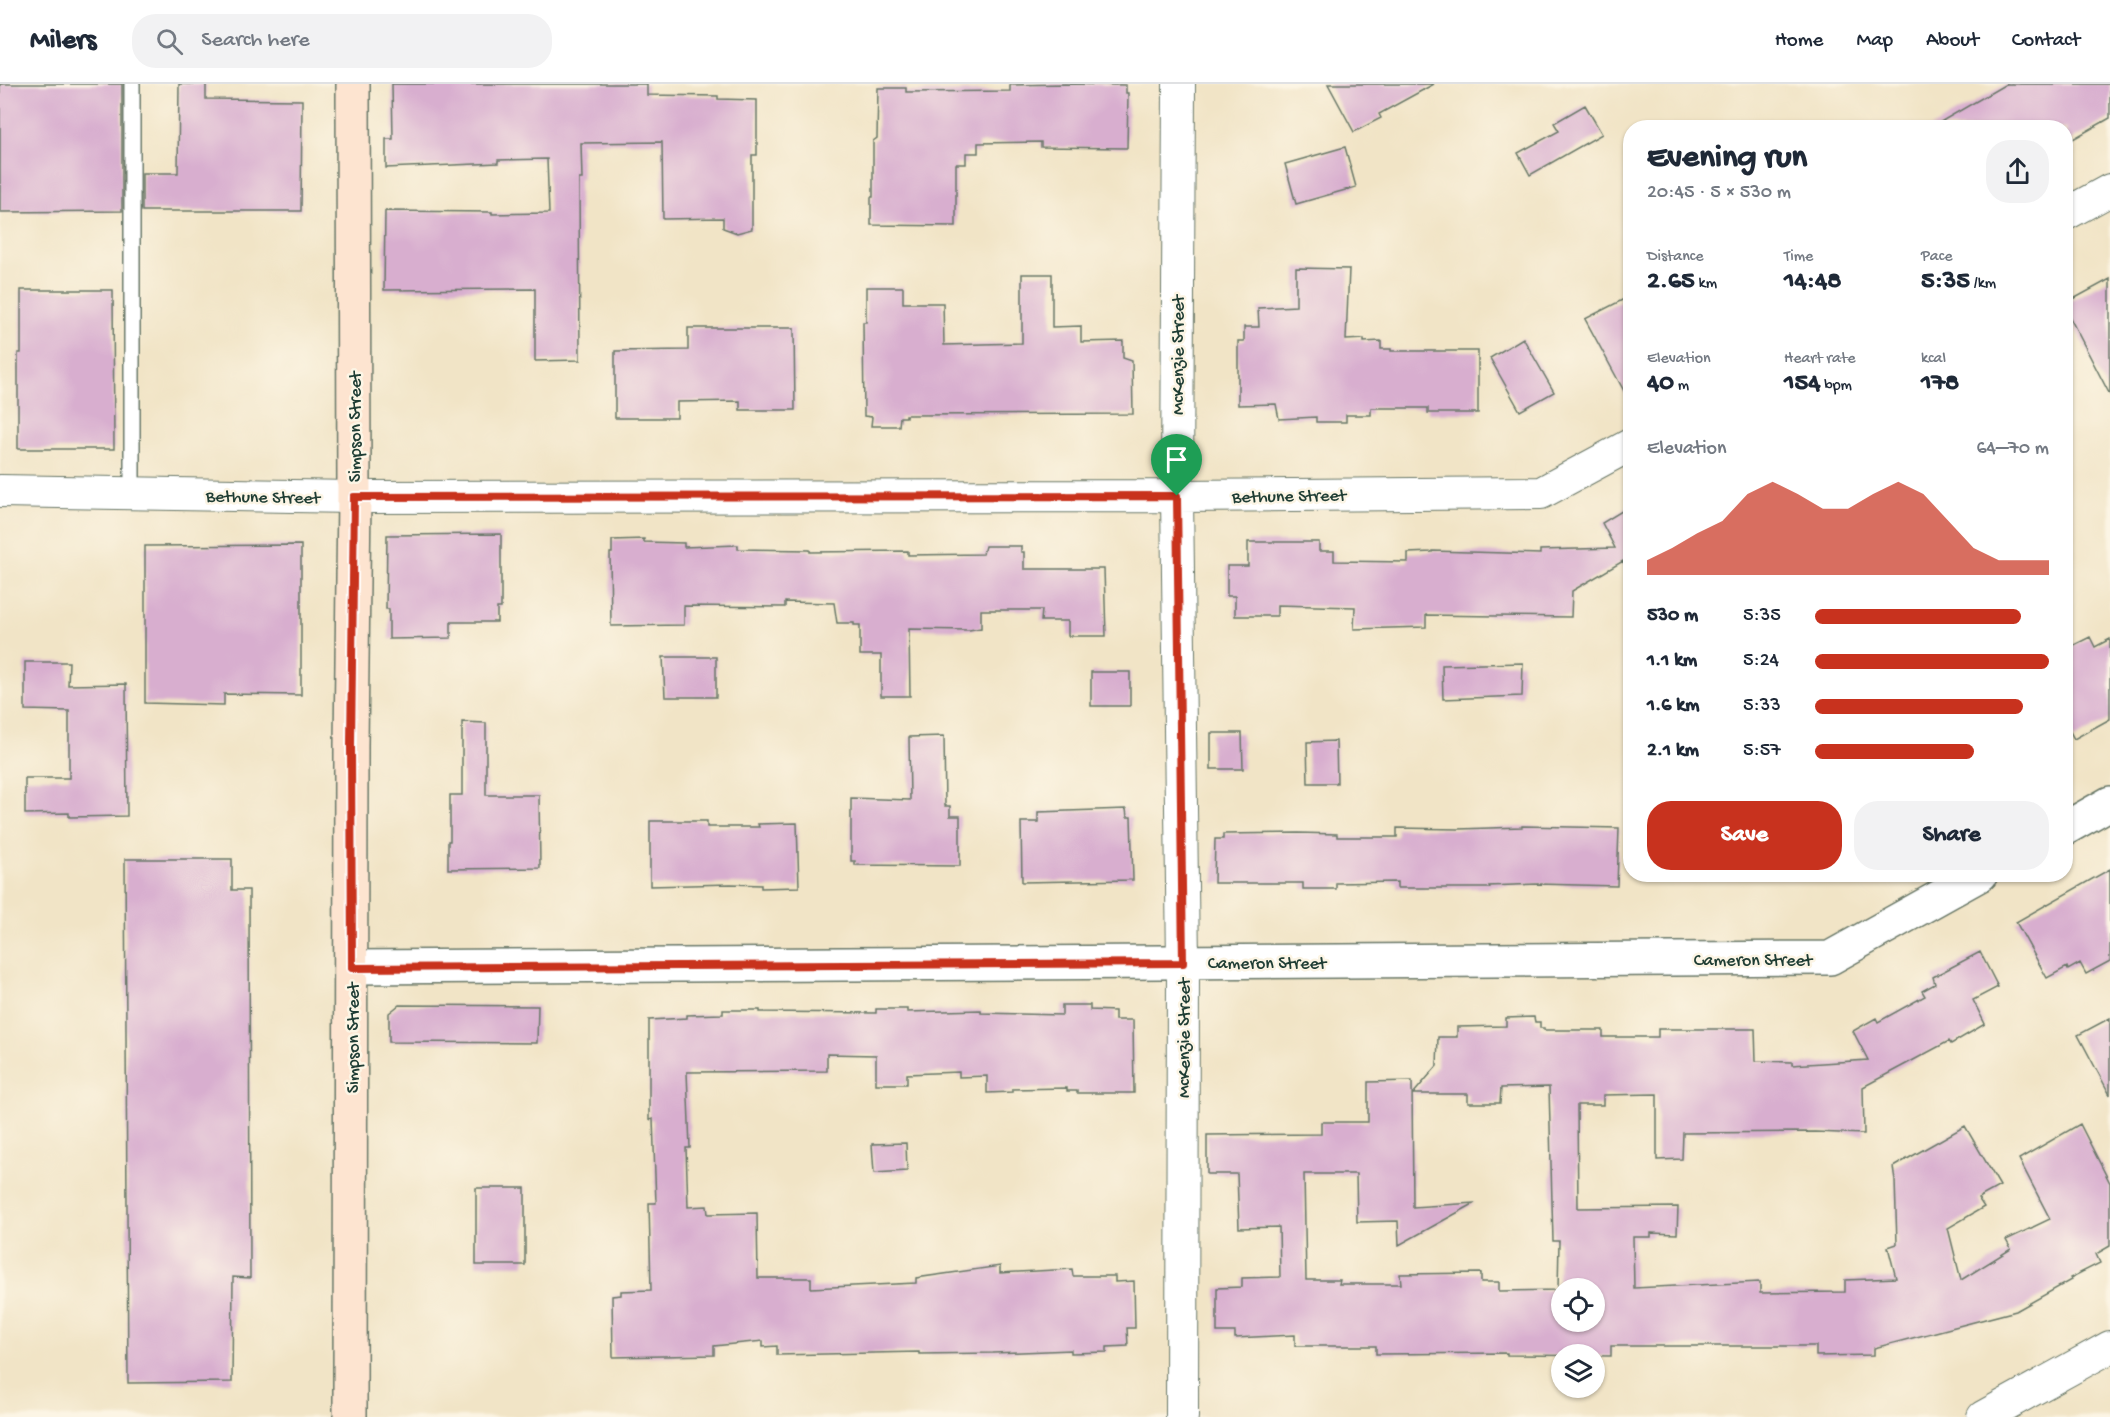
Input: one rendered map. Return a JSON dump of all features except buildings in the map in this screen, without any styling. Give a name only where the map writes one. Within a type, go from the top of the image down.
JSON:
[{"type":"main road","name":"Simpson Street","points":[[350,1417],[351,745],[354,497],[353,84]]},
{"type":"street","name":"McKenzie Street","points":[[1179,84],[1177,496],[1183,963],[1182,1417]]},
{"type":"street","points":[[2073,210],[2110,190]]},
{"type":"street","name":"Bethune Street","points":[[0,491],[354,497],[1541,493],[1623,449]]},
{"type":"street","points":[[2073,824],[2110,803]]},
{"type":"street","name":"Cameron Street","points":[[352,968],[1830,958],[1967,882]]},
{"type":"street","points":[[1983,1417],[2110,1347]]},
{"type":"lane","points":[[132,84],[132,493]]},
{"type":"route","points":[[1177,496],[1183,963],[352,968],[351,745],[354,497],[1177,496]]}]
